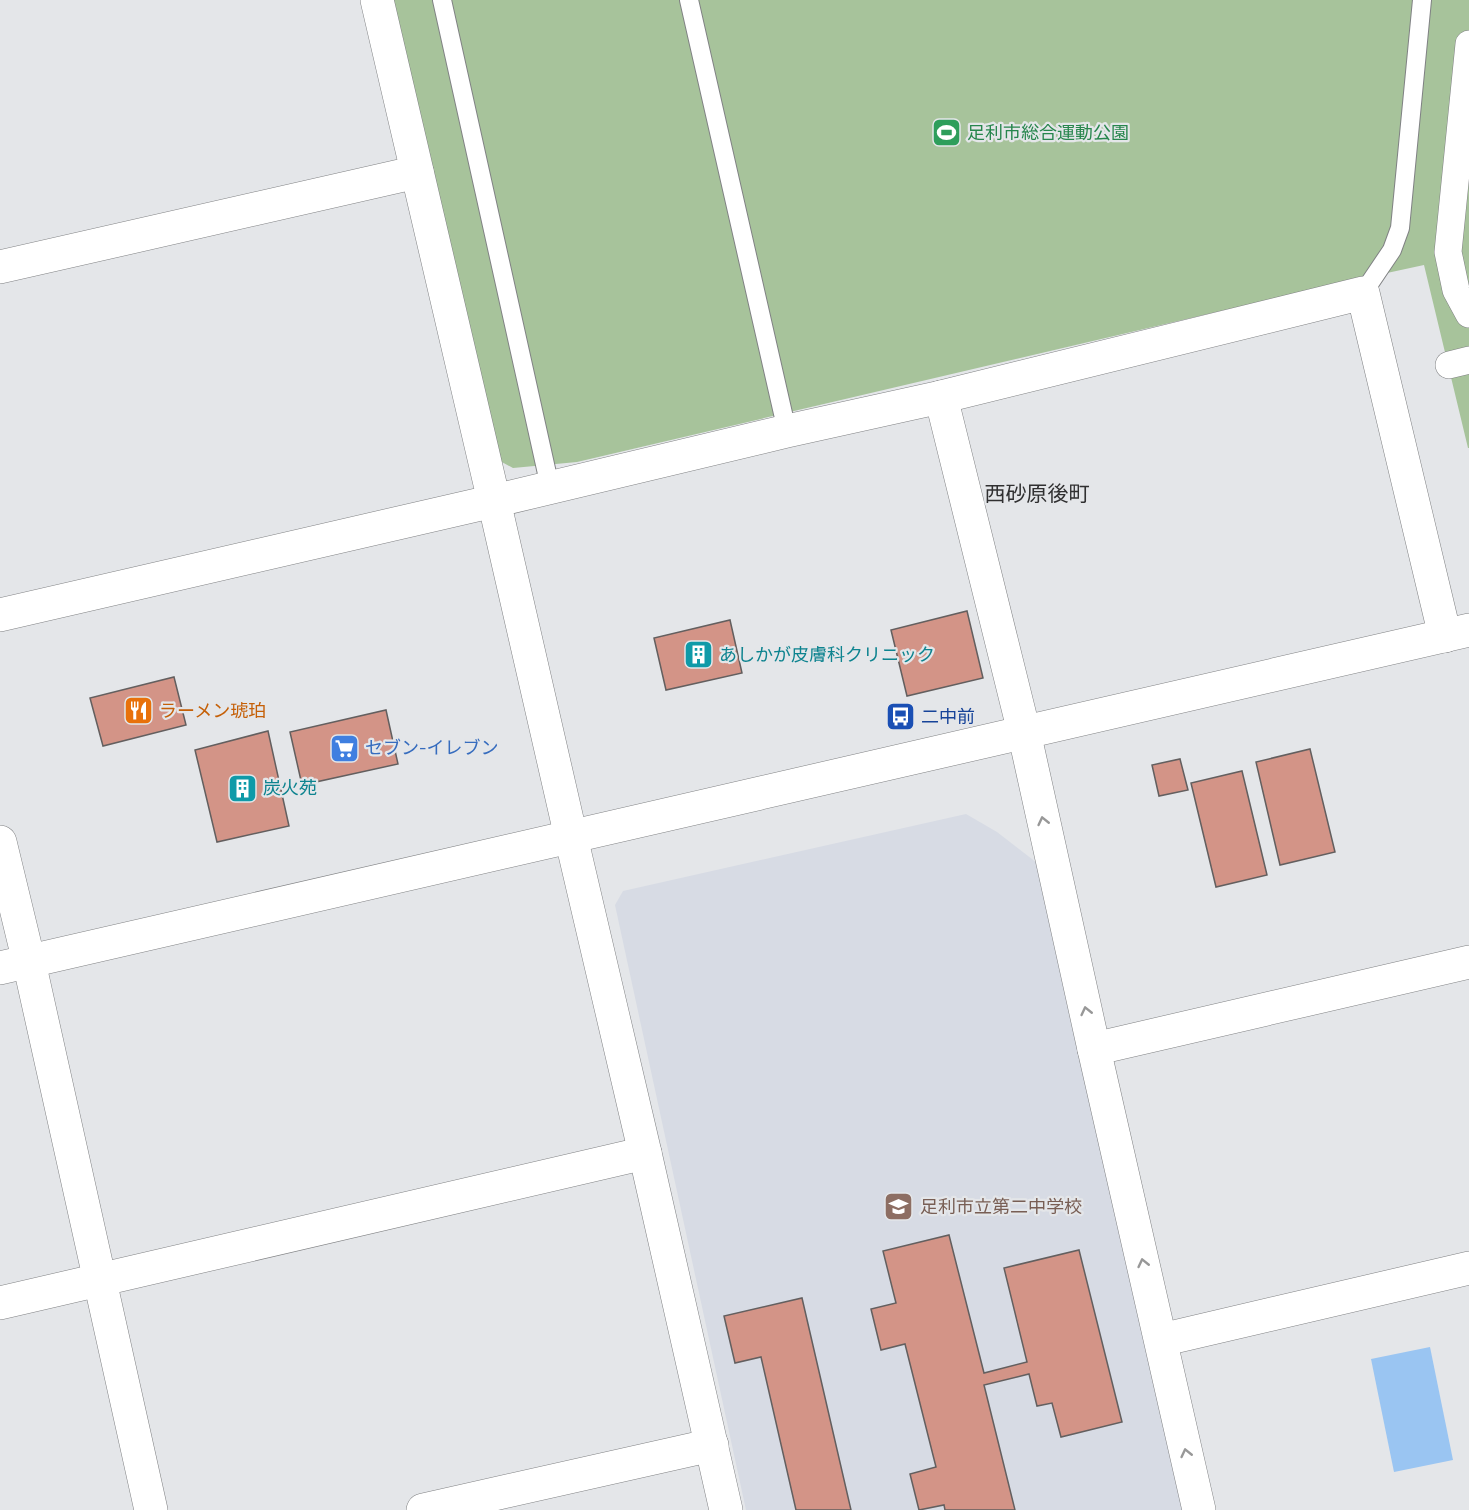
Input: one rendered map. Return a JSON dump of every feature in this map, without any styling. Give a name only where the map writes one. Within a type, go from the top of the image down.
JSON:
[{"type":"street","points":[[377,0],[726,1510]]},
{"type":"street","points":[[1469,44],[1448,252],[1456,290],[1469,314]]},
{"type":"street","points":[[0,267],[417,172]]},
{"type":"street","points":[[0,615],[940,397],[1363,293],[1457,633],[14,965]]},
{"type":"street","points":[[940,397],[1024,732],[1199,1510]]},
{"type":"street","points":[[0,842],[14,965],[100,1280],[152,1510]]},
{"type":"street","points":[[1094,1049],[1469,962]]},
{"type":"street","points":[[0,1303],[645,1153]]},
{"type":"street","points":[[1161,1340],[1469,1268]]},
{"type":"street","points":[[423,1510],[712,1445]]},
{"type":"lane","points":[[442,0],[550,487]]},
{"type":"lane","points":[[689,0],[787,431]]},
{"type":"lane","points":[[1363,293],[1392,250],[1400,228],[1422,0]]},
{"type":"shaded area","name":"足利市立第二中学校","points":[[966,814],[997,832],[1041,866],[1184,1510],[746,1510],[615,905],[623,891]]},
{"type":"green space","name":"足利市総合運動公園","points":[[393,0],[1469,0],[1469,448],[1424,265],[577,462],[513,468],[500,461]]},
{"type":"water","points":[[1430,1347],[1453,1460],[1394,1472],[1371,1359]]},
{"type":"building","points":[[967,611],[983,678],[907,696],[891,630]]},
{"type":"building","name":"あしかが皮膚科クリニック","points":[[730,620],[742,673],[666,690],[654,638]]},
{"type":"building","name":"ラーメン琥珀","points":[[174,677],[186,725],[103,746],[90,698]]},
{"type":"building","name":"セブン-イレブン","points":[[386,710],[398,764],[302,785],[290,732]]},
{"type":"building","name":"炭火苑","points":[[268,731],[289,826],[217,842],[195,750]]},
{"type":"building","points":[[1310,749],[1335,852],[1280,865],[1256,762]]},
{"type":"building","points":[[1180,759],[1188,790],[1159,796],[1152,765]]},
{"type":"building","points":[[1242,771],[1267,875],[1216,887],[1191,783]]},
{"type":"building","points":[[949,1235],[984,1373],[1027,1362],[1004,1268],[1079,1250],[1122,1422],[1061,1437],[1052,1403],[1037,1406],[1029,1374],[984,1385],[1015,1510],[945,1510],[944,1505],[919,1510],[910,1474],[936,1467],[905,1344],[881,1350],[871,1309],[896,1303],[883,1251]]},
{"type":"building","points":[[802,1298],[851,1510],[796,1510],[761,1357],[735,1363],[724,1316]]},
{"type":"place","name":"足利市総合運動公園","points":[[946,133]]},
{"type":"place","name":"あしかが皮膚科クリニック","points":[[698,655]]},
{"type":"place","name":"ラーメン琥珀","points":[[138,711]]},
{"type":"place","name":"二中前","points":[[900,717]]},
{"type":"place","name":"セブン-イレブン","points":[[344,748]]},
{"type":"place","name":"炭火苑","points":[[242,788]]},
{"type":"place","name":"足利市立第二中学校","points":[[899,1207]]},
{"type":"district","name":"西砂原後町","points":[[1037,493]]}]
